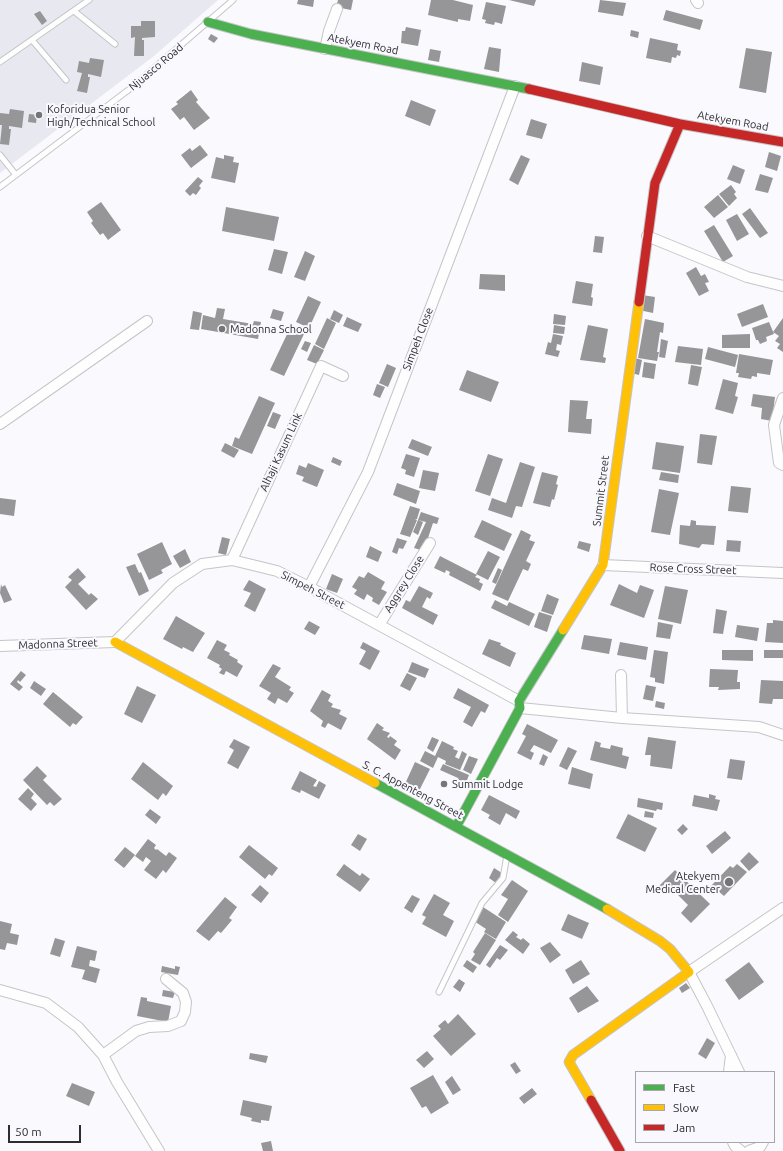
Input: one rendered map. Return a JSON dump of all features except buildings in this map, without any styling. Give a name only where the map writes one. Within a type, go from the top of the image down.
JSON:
[{"type":"street","points":[[325,49],[329,31],[337,9]]},
{"type":"street","name":"Atekyem Road","points":[[208,22],[251,34],[515,86],[680,124],[783,142]]},
{"type":"street","name":"Simpeh Close","points":[[309,587],[368,472],[515,86]]},
{"type":"street","name":"Summit Street","points":[[456,827],[520,705],[604,565],[655,183],[680,124]]},
{"type":"street","points":[[647,236],[747,277],[783,286]]},
{"type":"street","points":[[0,424],[147,320]]},
{"type":"street","name":"Alhaji Kasum Link","points":[[232,560],[321,366],[343,376]]},
{"type":"street","points":[[783,398],[774,425],[779,463],[783,465]]},
{"type":"street","name":"Aggrey Close","points":[[379,625],[430,543]]},
{"type":"street","name":"Simpeh Street","points":[[115,642],[173,583],[202,564],[232,560],[277,571],[309,587],[520,705]]},
{"type":"street","name":"Rose Cross Street","points":[[604,565],[783,573]]},
{"type":"street","name":"Madonna Street","points":[[0,646],[115,642]]},
{"type":"street","name":"S. C. Appenteng Street","points":[[115,642],[590,898],[660,940],[678,958],[689,972]]},
{"type":"street","points":[[621,675],[622,718]]},
{"type":"street","points":[[520,705],[622,718],[759,727],[783,735]]},
{"type":"street","points":[[620,1151],[598,1110],[570,1067],[570,1058],[689,972],[783,908]]},
{"type":"street","points":[[689,972],[731,1053],[739,1071]]},
{"type":"street","points":[[103,1055],[136,1031],[149,1027],[168,1026],[181,1021],[185,1012],[186,1002],[183,993],[166,979]]},
{"type":"street","points":[[0,990],[46,1003],[78,1027],[103,1055],[117,1082],[159,1151]]},
{"type":"street","points":[[729,1071],[731,1053]]},
{"type":"street","points":[[734,1143],[741,1151]]},
{"type":"street","points":[[749,1151],[760,1146],[762,1143]]},
{"type":"lane","points":[[0,62],[89,0]]},
{"type":"lane","name":"Njuasco Road","points":[[0,187],[131,88],[232,0]]},
{"type":"lane","points":[[74,11],[115,44]]},
{"type":"lane","points":[[32,40],[66,80]]},
{"type":"lane","points":[[0,155],[16,175]]},
{"type":"lane","points":[[439,992],[482,903],[503,878],[507,854]]},
{"type":"shaded area","name":"Koforidua Senior High/Technical School","points":[[0,0],[218,0],[154,56],[0,173]]},
{"type":"traffic: fast","points":[[208,22],[251,34],[529,89]]},
{"type":"traffic: fast","points":[[456,827],[520,708],[519,701],[563,630]]},
{"type":"traffic: fast","points":[[375,783],[607,909]]},
{"type":"traffic: slow","points":[[563,630],[603,565],[639,302]]},
{"type":"traffic: slow","points":[[115,642],[375,783]]},
{"type":"traffic: slow","points":[[591,1100],[569,1062],[573,1055],[689,972],[670,949],[660,941],[607,909]]},
{"type":"traffic: jam","points":[[529,89],[680,124],[783,142]]},
{"type":"traffic: jam","points":[[639,302],[655,183],[680,124]]},
{"type":"traffic: jam","points":[[591,1100],[620,1151]]},
{"type":"place","name":"Koforidua Senior High/Technical School","points":[[39,115]]},
{"type":"place","name":"Madonna School","points":[[222,329]]},
{"type":"place","name":"Summit Lodge","points":[[444,784]]},
{"type":"place","name":"Atekyem Medical Center","points":[[729,882]]}]
